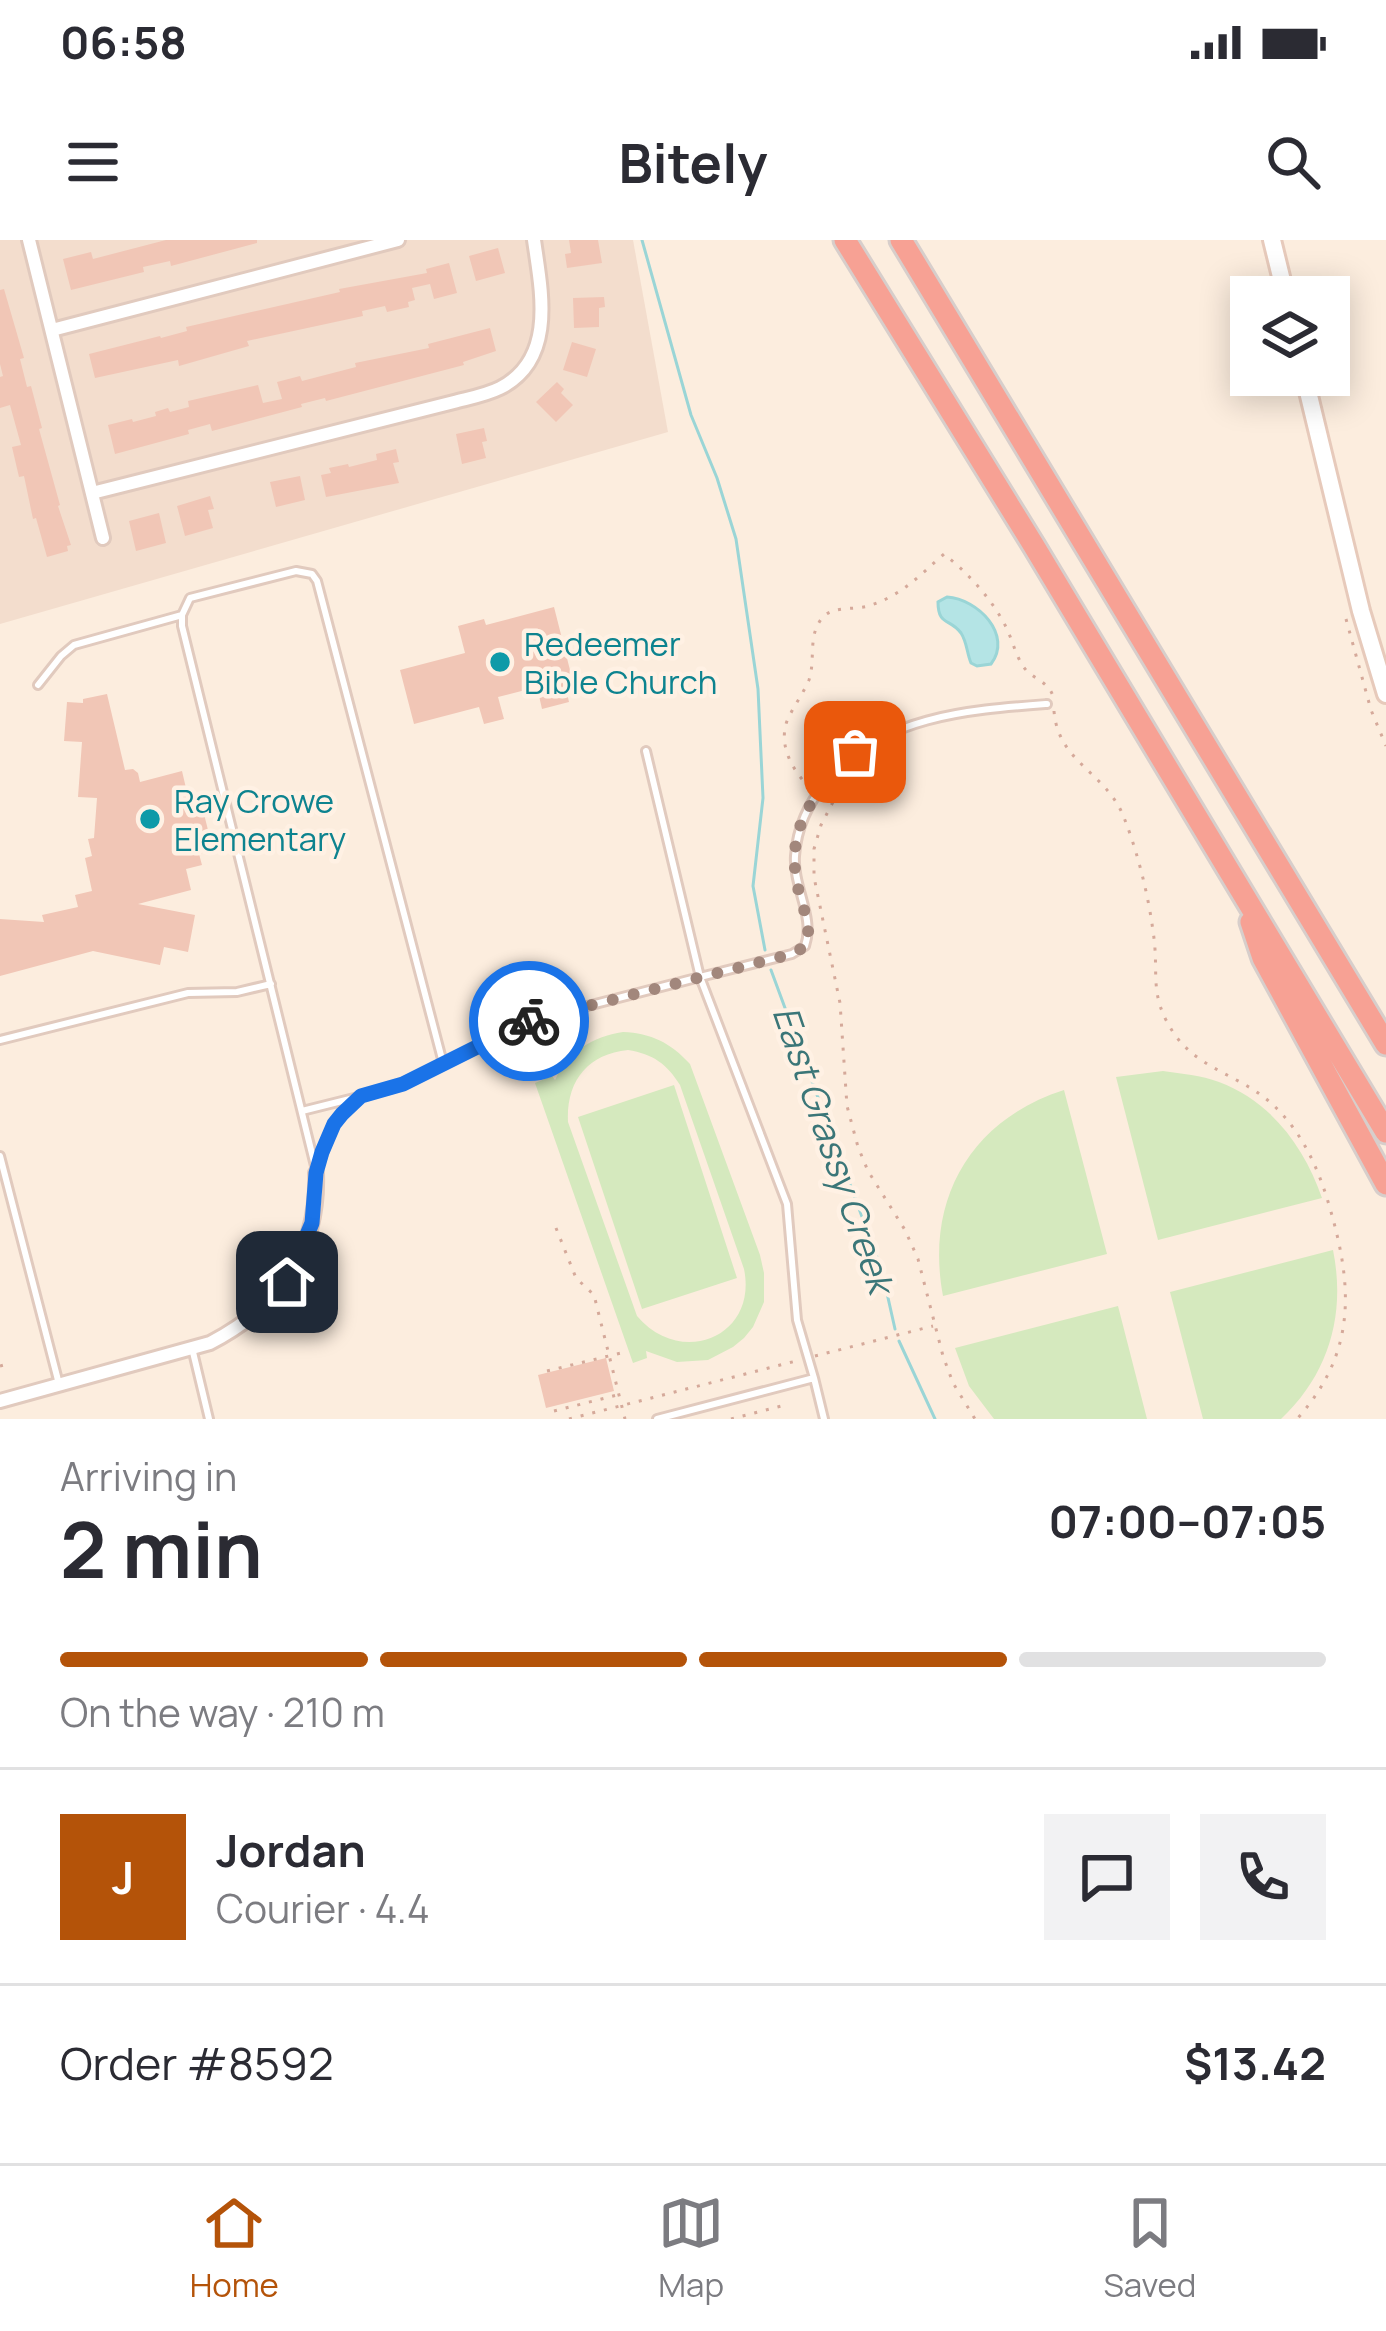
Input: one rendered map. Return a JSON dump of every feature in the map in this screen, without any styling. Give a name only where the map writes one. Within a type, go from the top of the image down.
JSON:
[{"type":"highway","points":[[845,240],[1386,1132]]},
{"type":"highway","points":[[902,240],[1386,1044]]},
{"type":"highway","points":[[1138,633],[1386,1018]]},
{"type":"highway","points":[[1237,882],[1263,958],[1386,1184]]},
{"type":"street","points":[[29,240],[103,538]]},
{"type":"street","points":[[52,330],[398,240]]},
{"type":"street","points":[[92,494],[506,386],[524,366],[541,333],[534,240]]},
{"type":"street","points":[[1272,240],[1281,276]]},
{"type":"street","points":[[1309,396],[1386,694]]},
{"type":"street","points":[[0,1401],[210,1343],[231,1332],[287,1282],[312,1223],[316,1173]]},
{"type":"lane","points":[[316,1173],[182,626],[190,598],[289,572],[312,574],[317,581],[443,1064]]},
{"type":"lane","points":[[38,686],[74,645],[182,615]]},
{"type":"lane","points":[[302,1111],[389,1089],[533,1020],[792,954],[806,946],[810,932],[794,860],[799,831],[810,802],[855,752],[910,725],[970,710],[1047,704]]},
{"type":"lane","points":[[646,751],[700,976],[787,1204],[797,1320],[824,1419]]},
{"type":"lane","points":[[0,1040],[188,993],[237,992],[271,984]]},
{"type":"lane","points":[[316,1173],[334,1124],[361,1096]]},
{"type":"lane","points":[[0,1156],[59,1384]]},
{"type":"lane","points":[[192,1348],[209,1419]]},
{"type":"lane","points":[[657,1419],[814,1378]]},
{"type":"path","points":[[974,1419],[953,1383],[905,1230],[868,1172],[858,1147],[847,1106],[845,1043],[817,901],[814,849],[833,802],[799,777],[785,745],[785,726],[810,676],[819,622],[833,610],[861,608],[903,591],[944,554],[981,589],[1005,624],[1022,665],[1050,687],[1065,748],[1110,792],[1122,814],[1154,931],[1158,1005],[1172,1032],[1187,1052],[1249,1085],[1270,1102],[1291,1123],[1322,1181],[1339,1237],[1347,1308],[1331,1370],[1297,1419]]},
{"type":"path","points":[[1346,619],[1365,693],[1386,746]]},
{"type":"path","points":[[806,946],[828,943]]},
{"type":"path","points":[[556,1228],[576,1278],[594,1295],[625,1419]]},
{"type":"path","points":[[568,1407],[570,1419],[934,1325]]},
{"type":"path","points":[[547,1370],[625,1352]]},
{"type":"path","points":[[0,1366],[11,1363]]},
{"type":"path","points":[[554,1411],[619,1395]]},
{"type":"path","points":[[731,1419],[789,1404]]},
{"type":"shaded area","points":[[0,240],[633,240],[668,432],[0,624]]},
{"type":"green space","points":[[612,1034],[651,1037],[690,1064],[760,1255],[764,1302],[753,1327],[733,1347],[708,1360],[677,1362],[646,1351],[647,1358],[633,1363],[535,1083],[552,1076],[555,1080],[574,1053]],"holes":[[[628,1050],[659,1061],[680,1085],[744,1269],[745,1293],[739,1312],[712,1338],[674,1340],[655,1332],[637,1316],[568,1122],[571,1094],[582,1072],[601,1057]]]},
{"type":"green space","points":[[1163,1071],[1212,1080],[1255,1101],[1296,1144],[1322,1198],[1158,1240],[1116,1077]]},
{"type":"green space","points":[[674,1085],[737,1278],[642,1309],[578,1117]]},
{"type":"green space","points":[[1064,1090],[1107,1254],[943,1296],[941,1228],[961,1168],[1003,1121]]},
{"type":"green space","points":[[1333,1250],[1337,1297],[1330,1342],[1298,1401],[1281,1419],[1203,1419],[1170,1292]]},
{"type":"green space","points":[[1118,1306],[1147,1419],[994,1419],[969,1386],[955,1348]]},
{"type":"water","points":[[947,597],[970,604],[989,620],[998,642],[991,664],[971,663],[961,633],[940,615],[938,602]]},
{"type":"building","points":[[166,240],[257,243],[171,266],[170,261],[143,267],[144,272],[71,290],[63,259],[91,252],[93,259]]},
{"type":"building","points":[[569,240],[598,240],[602,263],[567,268]]},
{"type":"building","points":[[498,248],[505,273],[476,281],[469,256]]},
{"type":"building","points":[[449,263],[457,293],[434,299],[430,284],[412,288],[415,300],[408,302],[409,307],[362,311],[363,316],[247,341],[249,346],[179,366],[178,360],[95,378],[89,354],[339,289],[427,273],[426,269]]},
{"type":"building","points":[[4,289],[71,545],[68,551],[47,557],[24,476],[19,477],[12,447],[21,445],[10,405],[0,408],[0,290]]},
{"type":"building","points":[[604,297],[599,327],[574,328],[573,298]]},
{"type":"building","points":[[490,328],[496,351],[464,365],[212,431],[210,424],[115,454],[108,425],[156,416],[155,412],[168,408],[170,412],[189,407],[188,401],[258,385],[263,403],[282,399],[277,382],[300,376],[302,381]]},
{"type":"building","points":[[572,342],[596,349],[587,377],[563,370]]},
{"type":"building","points":[[557,382],[573,405],[556,422],[536,402]]},
{"type":"building","points":[[484,428],[486,458],[462,464],[456,434]]},
{"type":"building","points":[[396,449],[399,462],[393,463],[399,483],[326,497],[321,475],[331,473],[329,468],[377,460],[376,454]]},
{"type":"building","points":[[300,476],[305,500],[276,507],[270,482]]},
{"type":"building","points":[[210,496],[213,528],[185,536],[177,506]]},
{"type":"building","points":[[159,513],[166,543],[136,551],[129,521]]},
{"type":"building","name":"Redeemer Bible Church","points":[[554,607],[571,674],[563,676],[569,702],[542,709],[537,687],[498,697],[504,719],[484,724],[479,707],[414,724],[400,670],[465,653],[458,626],[484,619],[486,625]]},
{"type":"building","name":"Ray Crowe Elementary","points":[[107,694],[125,770],[138,773],[140,782],[182,771],[189,801],[200,798],[213,850],[199,854],[202,865],[186,869],[191,890],[138,904],[195,915],[188,952],[164,947],[160,965],[93,951],[0,976],[0,919],[44,922],[42,915],[78,907],[75,895],[92,891],[85,858],[92,856],[88,839],[94,838],[97,798],[78,797],[82,742],[64,741],[67,702],[83,703],[83,699]]},
{"type":"building","points":[[606,1358],[614,1391],[546,1408],[538,1375]]},
{"type":"waterway","name":"East Grassy Creek","points":[[642,240],[691,415],[736,539],[758,689],[763,798],[753,886],[765,950]]},
{"type":"waterway","name":"East Grassy Creek","points":[[771,970],[882,1271],[895,1329]]},
{"type":"waterway","name":"East Grassy Creek","points":[[899,1341],[935,1419]]},
{"type":"way so far","points":[[529,1021],[792,954],[806,946],[810,932],[794,860],[799,831],[810,802],[855,752]]},
{"type":"place","name":"Redeemer Bible Church","points":[[500,662]]},
{"type":"place","name":"Ray Crowe Elementary","points":[[150,819]]},
{"type":"route","points":[[287,1282],[312,1223],[322,1152],[342,1114],[361,1096],[403,1084],[529,1021]]}]
